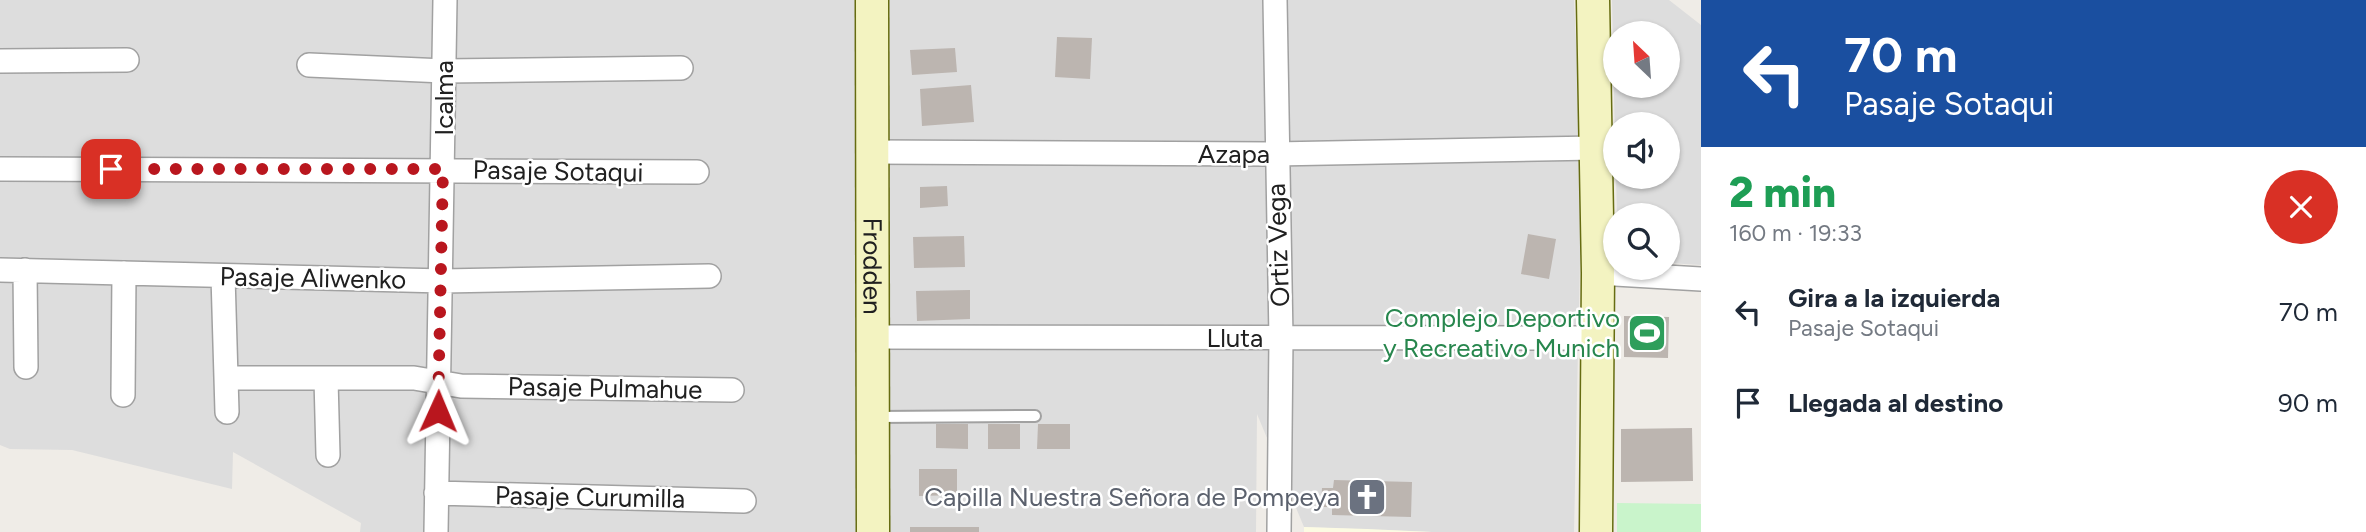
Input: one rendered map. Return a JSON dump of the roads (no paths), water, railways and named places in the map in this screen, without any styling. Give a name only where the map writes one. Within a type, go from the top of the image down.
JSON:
[{"type":"street","name":"Icalma","points":[[436,532],[443,281],[445,0]]},
{"type":"street","name":"Frodden","points":[[873,0],[873,532]]},
{"type":"street","name":"Ortiz Vega","points":[[1275,0],[1275,154],[1281,338],[1279,532]]},
{"type":"street","points":[[1593,0],[1598,273],[1596,532]]},
{"type":"street","points":[[0,61],[127,60]]},
{"type":"street","points":[[309,65],[444,71],[681,68]]},
{"type":"street","name":"Azapa","points":[[873,152],[1275,154],[1596,148]]},
{"type":"street","name":"Pasaje Sotaqui","points":[[0,169],[697,172]]},
{"type":"street","name":"Pasaje Aliwenko","points":[[0,270],[443,281],[709,276]]},
{"type":"street","points":[[25,270],[26,367]]},
{"type":"street","points":[[123,395],[124,273]]},
{"type":"street","points":[[1598,273],[1701,279]]},
{"type":"street","points":[[223,276],[227,412]]},
{"type":"street","name":"Lluta","points":[[873,337],[1598,338]]},
{"type":"street","name":"Pasaje Pulmahue","points":[[227,378],[414,378],[439,384],[732,390]]},
{"type":"street","points":[[326,379],[328,455]]},
{"type":"street","name":"Pasaje Curumilla","points":[[436,493],[744,500]]},
{"type":"lane","points":[[873,418],[1035,416]]},
{"type":"place","name":"Complejo Deportivo y Recreativo Munich","points":[[1647,333]]},
{"type":"place","name":"Capilla Nuestra Señora de Pompeya","points":[[1367,497]]}]
